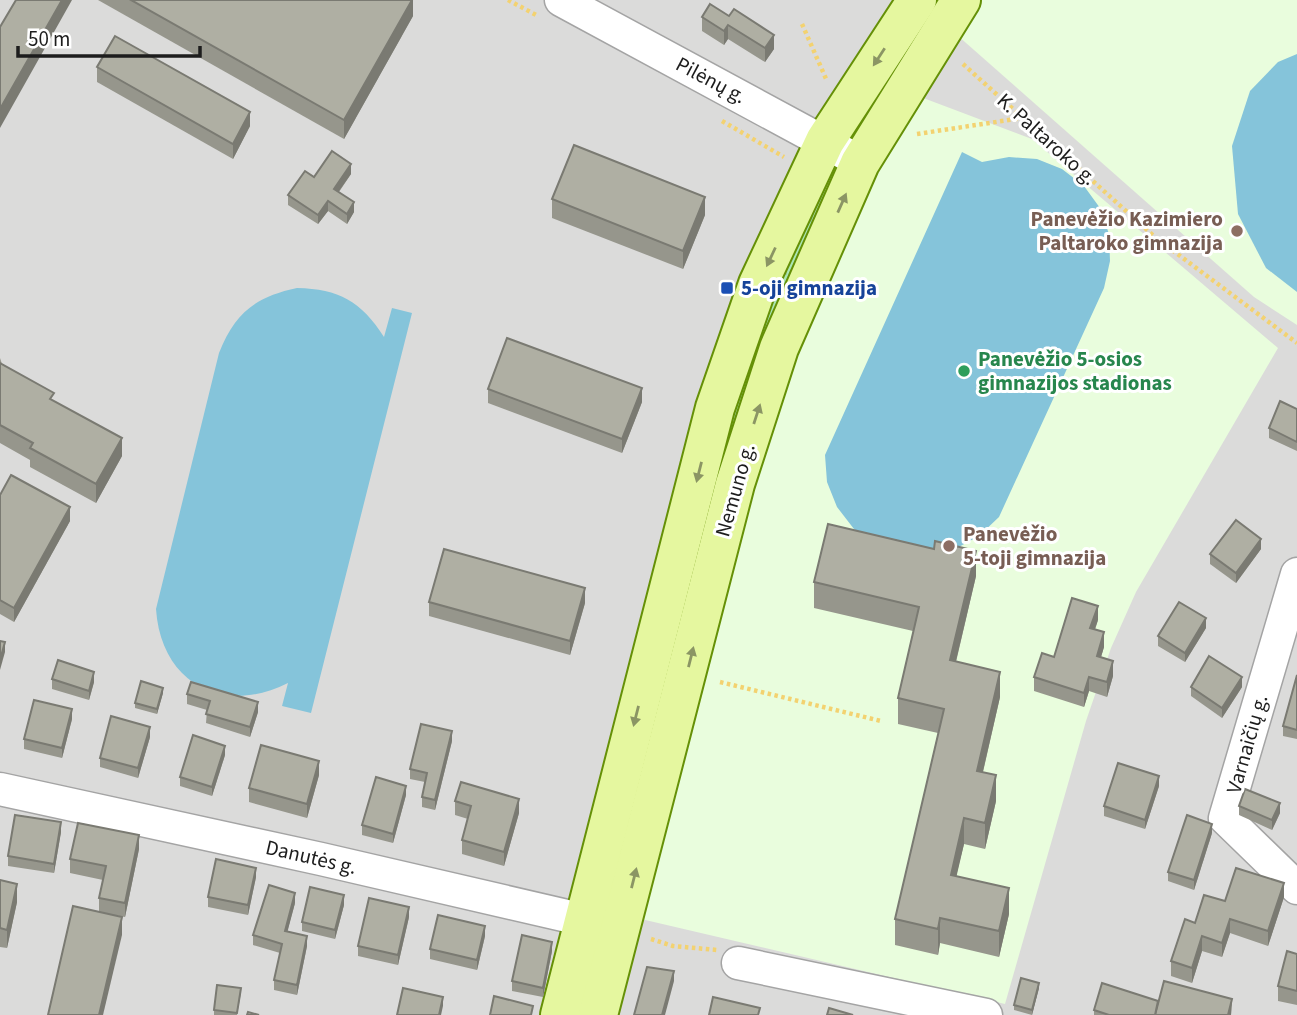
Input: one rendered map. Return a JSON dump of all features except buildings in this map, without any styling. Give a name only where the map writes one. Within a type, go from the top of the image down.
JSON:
[{"type":"main road","name":"Nemuno g.","points":[[560,1015],[715,408],[758,284],[825,141],[916,0]]},
{"type":"main road","name":"Nemuno g.","points":[[598,1015],[636,934],[739,471],[779,348],[860,163],[961,0]]},
{"type":"street","name":"Pilėnų g.","points":[[561,0],[825,141],[860,163]]},
{"type":"street","name":"Varnaičių g.","points":[[1297,574],[1226,818],[1297,888]]},
{"type":"street","name":"Danutės g.","points":[[0,789],[321,859],[636,934]]},
{"type":"street","points":[[738,963],[986,1015]]},
{"type":"path","points":[[802,24],[828,84]]},
{"type":"path","name":"K. Paltaroko g.","points":[[963,64],[1156,238],[1297,343]]},
{"type":"path","points":[[917,134],[1022,118]]},
{"type":"path","points":[[720,682],[881,721]]},
{"type":"path","points":[[636,934],[673,946],[724,950],[738,963]]},
{"type":"shaded area","points":[[0,0],[900,0],[833,102],[547,1015],[0,1015]]},
{"type":"shaded area","points":[[979,0],[1297,0],[1297,1015],[617,1015],[641,919],[861,200]]},
{"type":"shaded area","points":[[979,0],[1297,0],[1297,325],[1254,297],[957,35]]},
{"type":"shaded area","points":[[1297,54],[1297,292],[1266,268],[1238,214],[1232,146],[1250,91],[1278,62]]},
{"type":"shaded area","name":"Panevėžio 5-toji gimnazija","points":[[918,96],[1032,139],[1278,348],[1136,592],[1111,648],[1086,721],[1005,1004],[641,919],[753,476],[788,369],[861,200]]},
{"type":"shaded area","name":"Panevėžio 5-osios gimnazijos stadionas","points":[[962,152],[982,162],[1009,157],[1037,159],[1062,169],[1084,186],[1100,208],[1109,234],[1110,261],[1104,288],[999,517],[979,536],[955,549],[929,555],[876,545],[854,529],[837,507],[827,482],[825,455]]},
{"type":"shaded area","points":[[297,288],[325,291],[348,299],[367,314],[384,337],[392,308],[412,313],[311,713],[282,706],[288,683],[264,692],[240,696],[219,694],[199,686],[183,674],[169,656],[160,635],[156,609],[219,353],[225,339],[248,309],[269,296]]},
{"type":"green space","points":[[823,190],[833,194],[674,629],[733,409],[763,324]]},
{"type":"place","name":"Panevėžio Kazimiero Paltaroko gimnazija","points":[[1237,231]]},
{"type":"place","name":"5-oji gimnazija","points":[[727,288]]},
{"type":"place","name":"Panevėžio 5-osios gimnazijos stadionas","points":[[964,371]]},
{"type":"place","name":"Panevėžio 5-toji gimnazija","points":[[949,546]]}]
